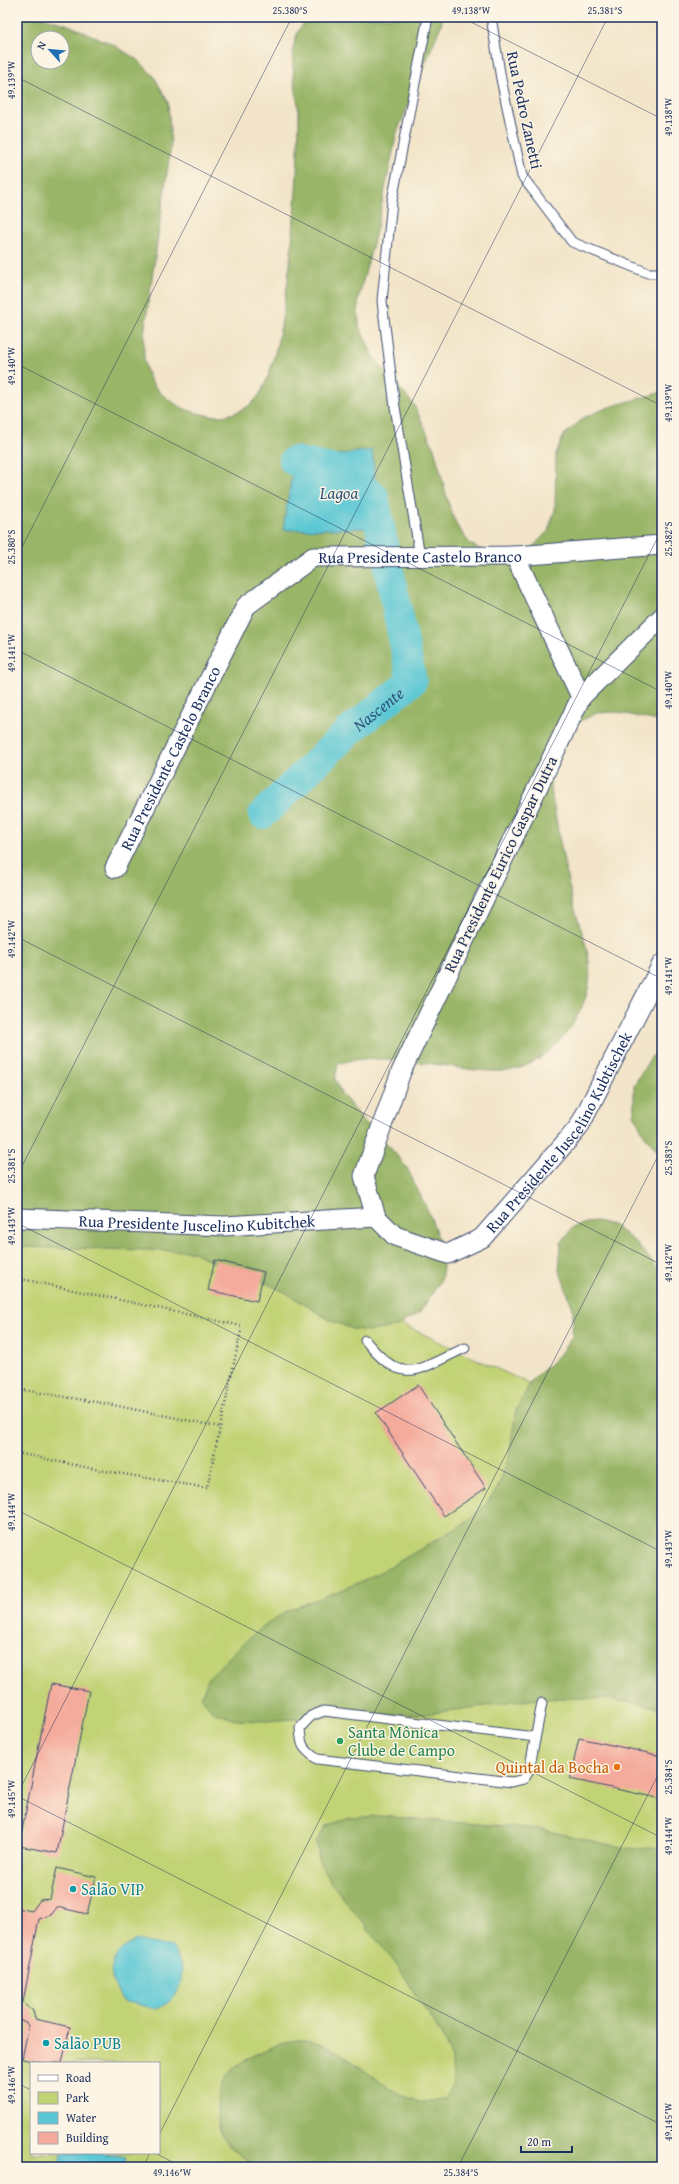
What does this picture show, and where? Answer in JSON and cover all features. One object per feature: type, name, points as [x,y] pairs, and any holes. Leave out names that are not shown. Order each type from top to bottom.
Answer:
[{"type":"street","name":"Rua Presidente Castelo Branco","points":[[115,868],[246,606],[313,556],[515,556],[662,545]]},
{"type":"street","points":[[515,556],[581,697]]},
{"type":"street","name":"Rua Presidente Eurico Gaspar Dutra","points":[[364,1176],[401,1072],[581,697],[662,617]]},
{"type":"street","name":"Rua Presidente Juscelino Kubtischek","points":[[364,1176],[376,1217],[395,1236],[448,1254],[482,1238],[579,1127],[662,964]]},
{"type":"street","name":"Rua Presidente Juscelino Kubitchek","points":[[17,1218],[225,1226],[376,1217]]},
{"type":"lane","points":[[420,556],[395,407],[382,301],[392,201],[428,17]]},
{"type":"lane","name":"Rua Pedro Zanetti","points":[[491,17],[501,79],[522,176],[572,242],[648,273],[662,273]]},
{"type":"lane","points":[[365,1340],[379,1356],[395,1369],[412,1372],[465,1348]]},
{"type":"lane","points":[[535,1737],[324,1711],[311,1716],[300,1728],[301,1744],[306,1751],[317,1759],[512,1782],[524,1779],[529,1770],[542,1703]]},
{"type":"path","points":[[17,1278],[242,1326],[207,1488],[99,1470],[17,1453]]},
{"type":"path","points":[[17,1389],[108,1404],[220,1427]]},
{"type":"green space","points":[[17,17],[42,17],[66,24],[114,45],[136,59],[154,76],[168,102],[171,145],[144,334],[145,365],[148,376],[154,386],[171,401],[192,412],[204,415],[220,416],[237,412],[248,406],[256,399],[267,378],[276,347],[284,309],[294,223],[299,120],[294,80],[293,52],[295,39],[301,28],[310,17],[443,17],[397,132],[376,232],[358,300],[359,326],[374,358],[414,405],[434,448],[449,505],[457,526],[470,544],[495,557],[531,549],[548,531],[555,510],[556,454],[564,435],[585,417],[609,407],[662,392],[662,722],[617,712],[597,713],[576,723],[552,768],[550,786],[563,857],[572,899],[585,941],[590,973],[589,984],[580,1012],[562,1038],[539,1059],[526,1066],[512,1070],[480,1070],[386,1059],[352,1060],[338,1064],[335,1079],[341,1093],[362,1119],[389,1146],[407,1168],[429,1213],[439,1240],[443,1267],[441,1280],[420,1312],[396,1327],[369,1331],[352,1329],[328,1319],[285,1292],[259,1280],[237,1275],[192,1251],[17,1247]]},
{"type":"green space","points":[[662,1050],[662,1156],[644,1135],[634,1114],[634,1085],[651,1057]]},
{"type":"green space","points":[[594,1221],[613,1225],[634,1241],[662,1273],[662,1708],[610,1699],[559,1698],[529,1700],[425,1714],[352,1715],[266,1721],[236,1720],[213,1712],[201,1697],[209,1677],[249,1638],[284,1612],[354,1585],[386,1569],[467,1522],[485,1505],[497,1489],[509,1457],[516,1410],[532,1380],[557,1358],[572,1337],[573,1309],[559,1269],[561,1243],[573,1227]]},
{"type":"green space","name":"Santa Mônica Clube de Campo","points":[[17,1231],[192,1251],[310,1281],[604,1419],[662,1395],[662,2167],[17,2167]]},
{"type":"green space","points":[[378,1816],[540,1829],[610,1845],[638,1849],[662,1847],[662,2167],[257,2167],[237,2153],[224,2140],[219,2127],[217,2112],[221,2088],[228,2074],[240,2063],[260,2052],[291,2041],[313,2041],[327,2046],[355,2063],[396,2092],[420,2102],[429,2102],[444,2098],[453,2084],[452,2059],[441,2034],[399,1968],[330,1881],[320,1863],[316,1842],[326,1826],[350,1818]]},
{"type":"water","name":"Lagoa","points":[[372,450],[380,528],[283,530],[294,461]]},
{"type":"water","points":[[135,1940],[172,1947],[180,1965],[181,1982],[178,1990],[173,1998],[157,2009],[123,2001],[113,1982],[112,1967],[114,1960]]},
{"type":"water","points":[[62,2154],[109,2154],[126,2157],[124,2167],[60,2167]]},
{"type":"building","points":[[215,1260],[264,1272],[257,1301],[208,1290]]},
{"type":"building","points":[[418,1385],[486,1488],[444,1516],[376,1413]]},
{"type":"building","points":[[51,1684],[89,1691],[57,1853],[19,1846]]},
{"type":"building","name":"Quintal da Bocha","points":[[579,1738],[662,1756],[662,1799],[570,1779]]},
{"type":"building","points":[[57,1868],[96,1877],[87,1914],[57,1907],[51,1915],[39,1919],[23,2002],[33,2011],[35,2019],[70,2027],[62,2062],[38,2062],[22,2059],[29,2025],[17,2019],[17,1908],[32,1911],[40,1900],[50,1899]]},
{"type":"waterway","name":"Nascente","points":[[294,461],[344,472],[374,497],[383,543]]},
{"type":"waterway","name":"Nascente","points":[[263,814],[347,733],[412,681],[389,570]]},
{"type":"place","name":"Santa Mônica Clube de Campo","points":[[340,1741]]},
{"type":"place","name":"Quintal da Bocha","points":[[617,1767]]},
{"type":"place","name":"Salão VIP","points":[[73,1889]]},
{"type":"place","name":"Salão PUB","points":[[46,2043]]}]
